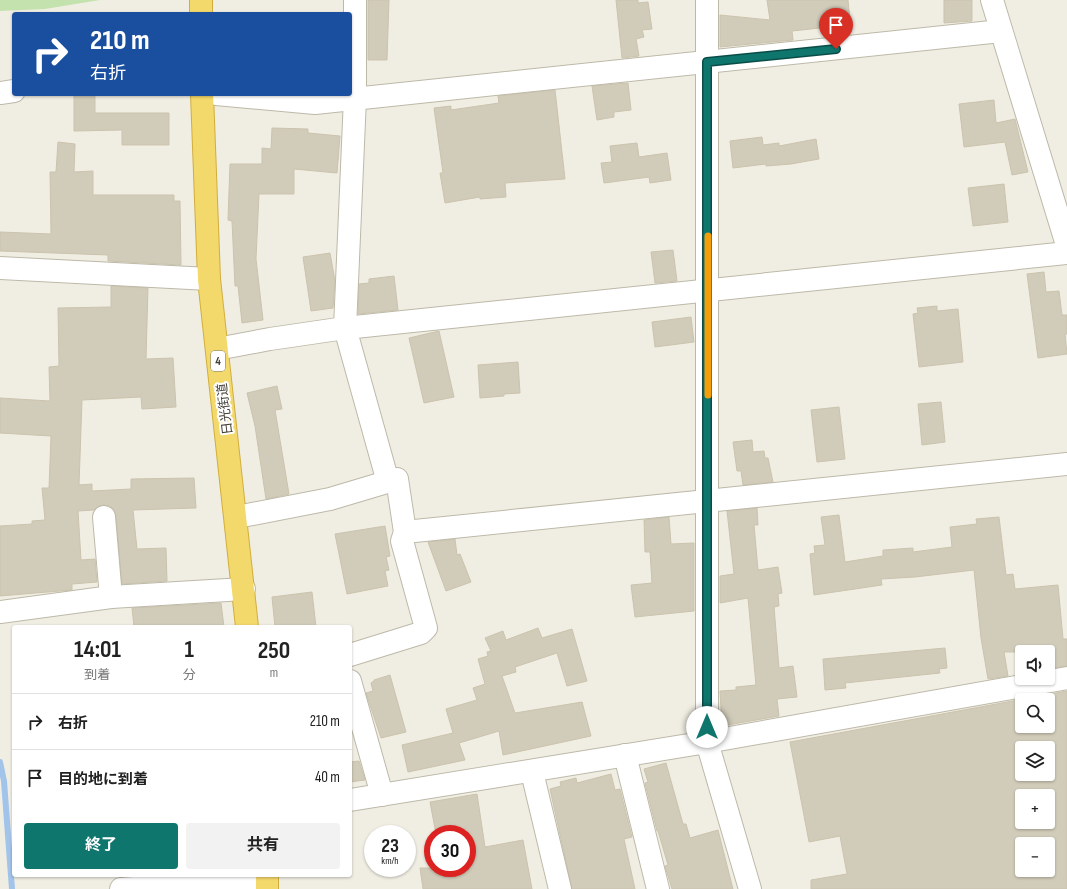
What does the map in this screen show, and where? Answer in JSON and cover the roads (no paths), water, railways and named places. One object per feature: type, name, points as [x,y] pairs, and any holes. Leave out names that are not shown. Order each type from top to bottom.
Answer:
[{"type":"highway","points":[[201,0],[201,12]]},
{"type":"highway","name":"日光街道","points":[[202,96],[209,279],[247,625]]},
{"type":"street","points":[[356,0],[355,98],[346,328],[388,482]]},
{"type":"street","points":[[706,0],[708,290],[707,742],[750,889]]},
{"type":"street","points":[[992,0],[1067,246]]},
{"type":"street","points":[[238,96],[315,103],[1001,31]]},
{"type":"street","points":[[0,93],[12,91]]},
{"type":"street","points":[[217,349],[270,339],[346,328],[1067,253]]},
{"type":"street","points":[[0,268],[209,279]]},
{"type":"street","points":[[405,532],[1067,464]]},
{"type":"street","points":[[236,517],[330,499],[397,479],[405,532],[402,541],[426,628],[421,633],[352,654]]},
{"type":"street","points":[[104,517],[111,597]]},
{"type":"street","points":[[0,612],[111,597],[244,589]]},
{"type":"street","points":[[352,800],[532,772],[1067,678]]},
{"type":"street","points":[[352,688],[382,795]]},
{"type":"street","points":[[625,755],[658,889]]},
{"type":"street","points":[[532,772],[560,889]]},
{"type":"street","points":[[121,889],[267,881]]},
{"type":"waterway","points":[[0,762],[4,781],[12,889]]}]
